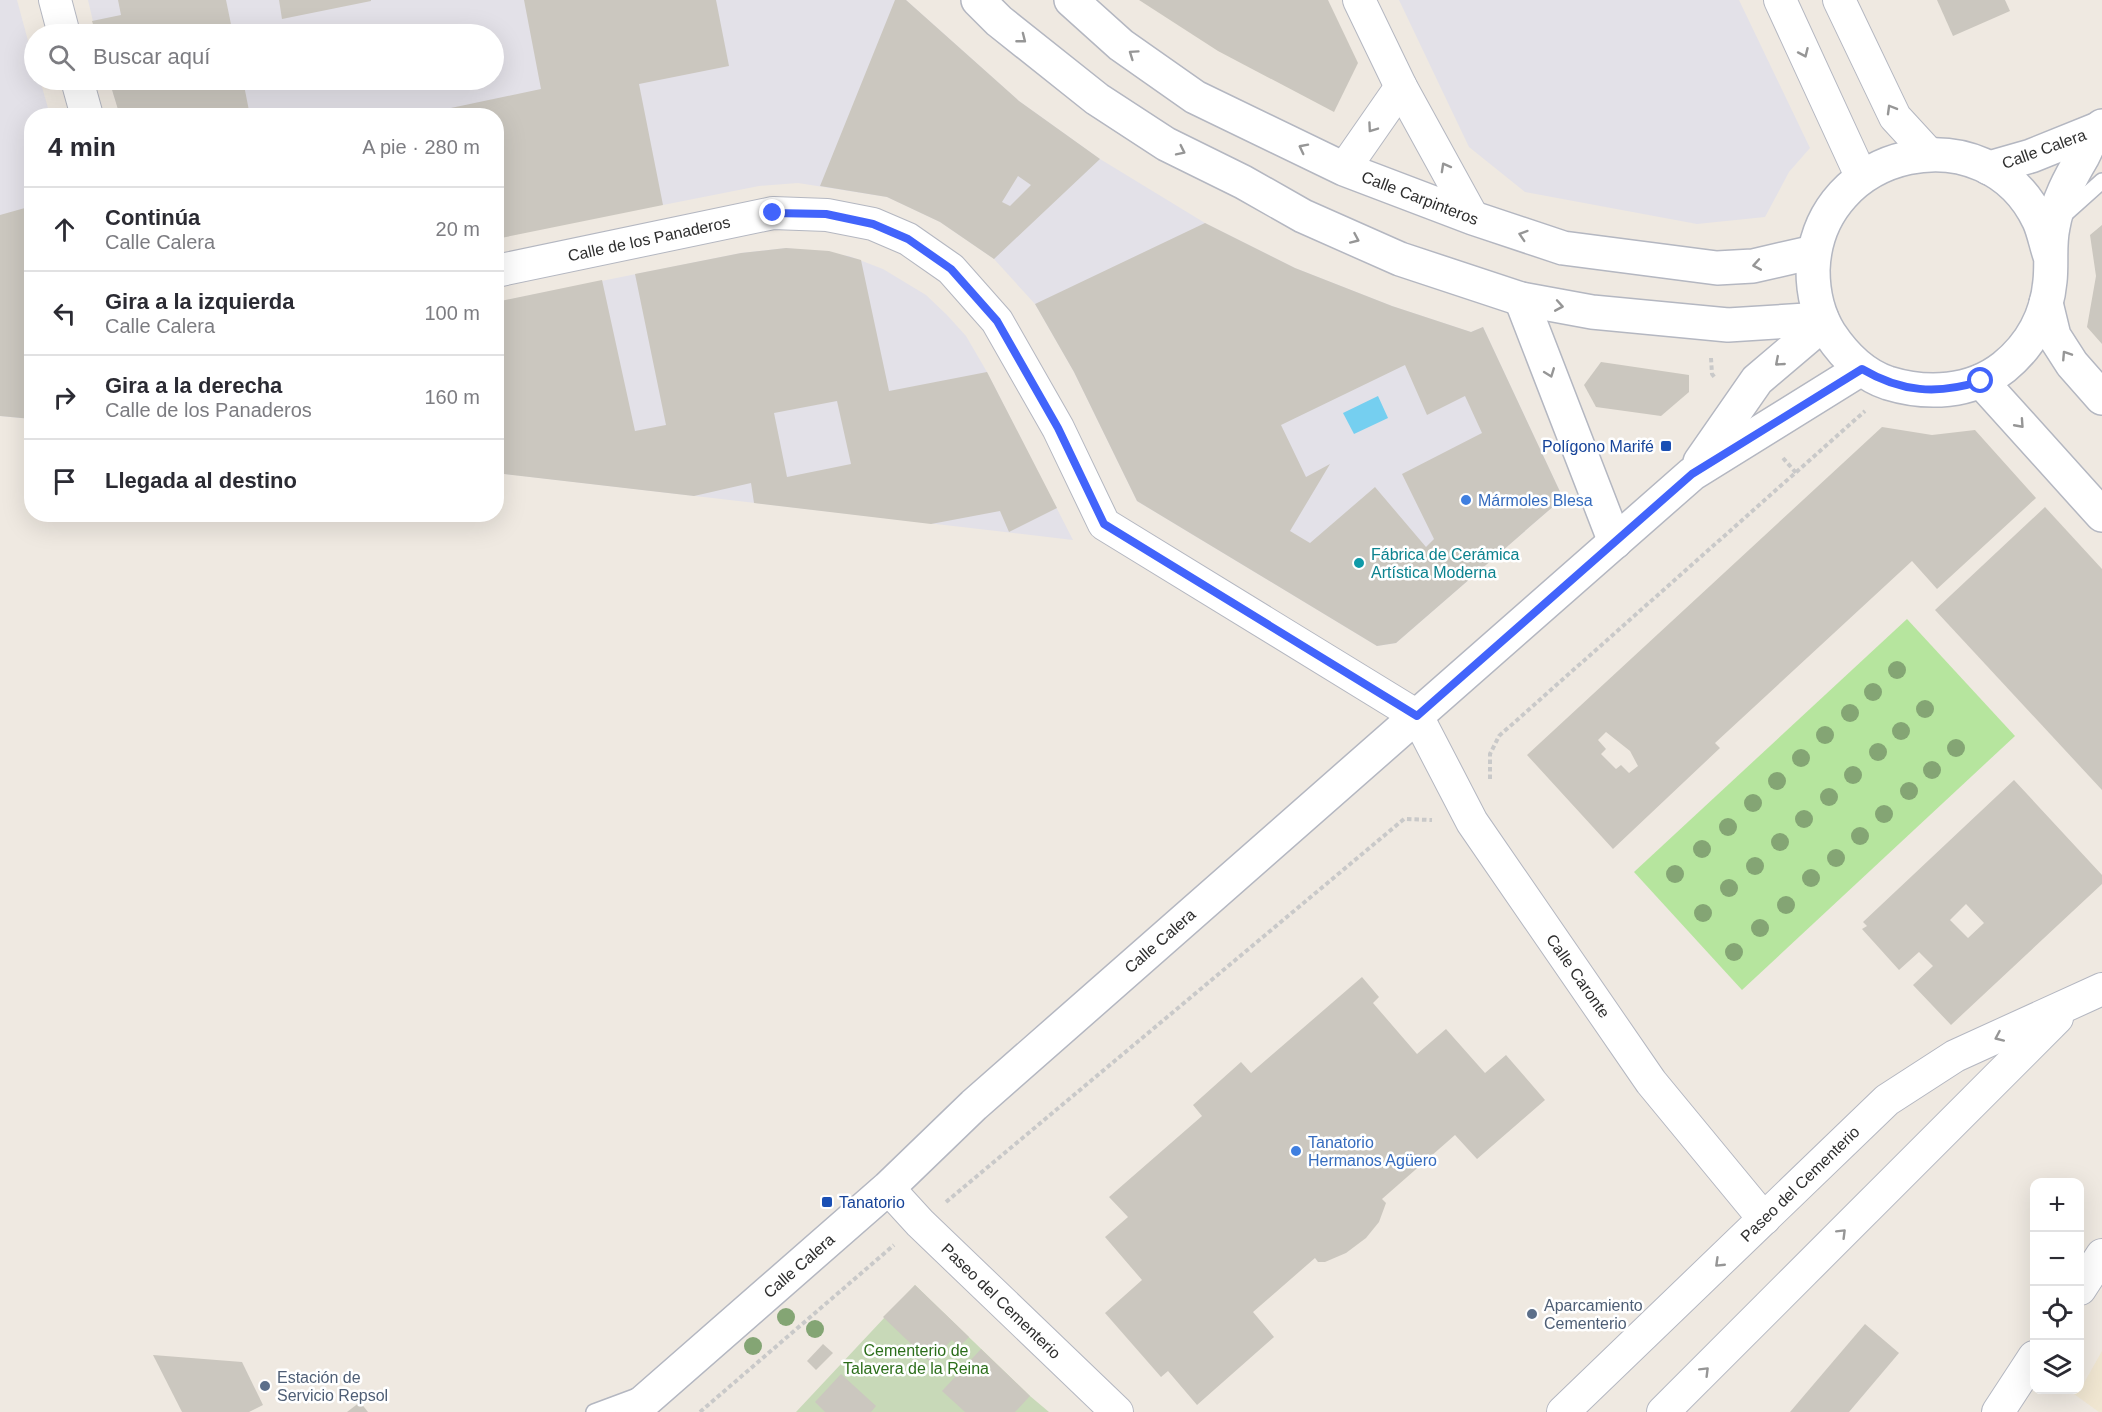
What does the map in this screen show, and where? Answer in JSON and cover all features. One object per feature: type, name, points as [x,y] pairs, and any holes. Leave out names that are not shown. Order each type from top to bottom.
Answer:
[{"type":"main road","points":[[978,0],[999,21],[1097,99],[1166,144],[1243,182],[1304,216],[1400,259],[1521,299],[1592,312],[1728,325],[1823,321]]},
{"type":"main road","name":"Calle Carpinteros","points":[[1071,0],[1121,45],[1195,97],[1344,169],[1473,218],[1563,248],[1717,268],[1754,266],[1814,252]]},
{"type":"main road","name":"Calle Calera","points":[[1989,168],[2031,156],[2100,127]]},
{"type":"main road","name":"Calle Calera","points":[[2051,241],[2018,190],[1989,168],[1960,157],[1929,154],[1893,160],[1862,176],[1839,197],[1828,214],[1814,252],[1813,286],[1823,321],[1840,348],[1862,369],[1883,381],[1907,389],[1932,391],[1957,389],[1981,381],[2003,368],[2022,350],[2037,328],[2046,303],[2050,280],[2051,241],[2069,179],[2100,127]]},
{"type":"main road","points":[[1521,299],[1615,542]]},
{"type":"main road","points":[[2046,303],[2054,336],[2072,364],[2102,398]]},
{"type":"main road","name":"Calle Calera","points":[[1692,474],[1757,380],[1823,321]]},
{"type":"main road","name":"Calle Calera","points":[[632,1412],[888,1188],[974,1105],[1692,474],[1862,369]]},
{"type":"main road","points":[[1981,381],[2102,515]]},
{"type":"street","points":[[55,0],[61,24]]},
{"type":"street","points":[[1359,0],[1401,87],[1473,218]]},
{"type":"street","points":[[1780,0],[1862,176]]},
{"type":"street","points":[[1839,0],[1895,117],[1929,154]]},
{"type":"street","points":[[1344,169],[1401,87]]},
{"type":"street","points":[[80,90],[85,108]]},
{"type":"street","name":"Calle de los Panaderos","points":[[504,269],[773,213],[826,214],[873,224],[908,239],[951,269],[997,321],[1058,428],[1104,524],[1417,716]]},
{"type":"street","name":"Calle Caronte","points":[[1417,716],[1472,822],[1651,1082],[1764,1219]]},
{"type":"street","name":"Paseo del Cementerio","points":[[1563,1412],[1887,1100],[1955,1056],[2102,989]]},
{"type":"street","name":"Paseo del Cementerio","points":[[1663,1412],[2072,1004]]},
{"type":"street","name":"Paseo del Cementerio","points":[[888,1188],[920,1223],[1117,1412]]},
{"type":"street","points":[[2081,1286],[2102,1255]]},
{"type":"street","points":[[1998,1412],[2030,1363]]},
{"type":"lane","points":[[2051,241],[2102,181]]},
{"type":"lane","points":[[594,1412],[660,1388]]},
{"type":"path","points":[[700,1412],[920,1223],[1404,819],[1424,817],[1452,825],[1472,822],[1493,806],[1490,754],[1499,736],[1866,410],[1874,407]]},
{"type":"shaded area","points":[[0,0],[17,0],[24,26],[24,90],[43,90],[48,108],[24,108],[24,418],[0,416]]},
{"type":"shaded area","points":[[88,0],[906,0],[1019,101],[1100,159],[1205,223],[1295,268],[1392,306],[1471,332],[1483,327],[1563,498],[1396,643],[1377,646],[1137,501],[1074,372],[1035,304],[994,259],[940,222],[887,197],[798,183],[759,186],[663,205],[504,120],[504,108],[118,108],[112,90],[504,90],[504,24],[94,24]]},
{"type":"shaded area","points":[[1399,0],[1739,0],[1810,148],[1789,172],[1765,217],[1697,224],[1525,192],[1469,147]]},
{"type":"shaded area","points":[[786,248],[849,256],[883,269],[926,295],[966,336],[987,372],[1073,540],[504,474],[504,301],[741,253]]},
{"type":"shaded area","points":[[2102,1351],[2102,1412],[2074,1394],[2084,1394],[2084,1383]]},
{"type":"green space","points":[[1907,619],[2015,736],[1742,990],[1634,872]]},
{"type":"green space","name":"Cementerio de Talavera de la Reina","points":[[915,1285],[1030,1396],[1049,1412],[796,1412]]},
{"type":"water","points":[[1378,396],[1388,418],[1354,434],[1343,413]]},
{"type":"building","points":[[118,0],[226,0],[231,24],[93,24],[92,21],[121,15]]},
{"type":"building","points":[[279,0],[371,0],[371,1],[282,19]]},
{"type":"building","points":[[524,0],[716,0],[729,66],[639,84],[663,205],[504,237],[504,108],[451,108],[541,89]]},
{"type":"building","points":[[895,0],[906,0],[1019,101],[1100,159],[994,259],[940,222],[887,197],[820,186]],"holes":[[[1018,176],[1031,185],[1010,206],[1002,202]]]},
{"type":"building","points":[[1139,0],[1328,0],[1358,63],[1334,112],[1218,51]]},
{"type":"building","points":[[1937,0],[2005,0],[2010,11],[1953,36]]},
{"type":"building","points":[[112,90],[245,90],[248,108],[118,108]]},
{"type":"building","points":[[24,208],[24,418],[0,416],[0,215]]},
{"type":"building","points":[[1205,223],[1295,268],[1392,306],[1471,332],[1483,327],[1563,498],[1396,643],[1377,646],[1137,501],[1074,372],[1035,304]],"holes":[[[1405,365],[1427,415],[1465,396],[1482,433],[1402,474],[1434,539],[1426,547],[1375,487],[1310,543],[1290,531],[1330,464],[1306,477],[1281,425]]]},
{"type":"building","points":[[2102,225],[2102,344],[2087,327],[2096,276],[2090,235]]},
{"type":"building","points":[[786,248],[829,251],[861,260],[889,391],[987,372],[1057,508],[1009,532],[1000,511],[931,524],[754,503],[751,483],[694,496],[504,474],[504,300],[602,280],[635,431],[666,425],[635,274],[741,253]],"holes":[[[837,401],[851,464],[787,477],[774,413]]]},
{"type":"building","points":[[1601,362],[1689,375],[1689,392],[1661,416],[1596,407],[1584,385]]},
{"type":"building","points":[[1882,427],[1932,435],[1975,430],[2036,498],[1937,589],[1912,561],[1715,743],[1720,748],[1613,849],[1527,755]],"holes":[[[1606,732],[1630,751],[1638,766],[1629,773],[1621,765],[1616,769],[1601,754],[1606,749],[1598,740]]]},
{"type":"building","points":[[2045,507],[2102,569],[2102,790],[1935,610]]},
{"type":"building","points":[[2014,780],[2102,875],[2102,884],[1951,1025],[1913,985],[1933,966],[1919,952],[1899,970],[1862,929],[1867,926],[1863,922]],"holes":[[[1966,904],[1984,923],[1968,938],[1950,920]]]},
{"type":"building","points":[[1362,977],[1379,997],[1373,1003],[1417,1054],[1446,1029],[1485,1073],[1506,1055],[1545,1100],[1477,1159],[1455,1135],[1382,1199],[1386,1203],[1379,1222],[1366,1238],[1346,1253],[1325,1262],[1318,1262],[1315,1258],[1253,1312],[1274,1337],[1197,1405],[1168,1371],[1161,1377],[1105,1313],[1142,1280],[1105,1237],[1128,1217],[1109,1197],[1202,1116],[1193,1105],[1241,1062],[1251,1073]]},
{"type":"building","points":[[915,1285],[969,1337],[959,1347],[952,1340],[930,1362],[883,1317]]},
{"type":"building","points":[[1865,1324],[1899,1353],[1849,1412],[1790,1412]]},
{"type":"building","points":[[823,1344],[833,1353],[816,1370],[807,1361]]},
{"type":"building","points":[[981,1349],[1030,1396],[1015,1412],[965,1412],[942,1391]]},
{"type":"building","points":[[153,1355],[242,1362],[263,1405],[249,1412],[182,1412]]},
{"type":"building","points":[[841,1374],[876,1406],[871,1412],[825,1412],[815,1402]]},
{"type":"building","points":[[360,1402],[368,1412],[347,1412]]},
{"type":"place","name":"Polígono Marifé","points":[[1666,446]]},
{"type":"place","name":"Mármoles Blesa","points":[[1466,500]]},
{"type":"place","name":"Fábrica de Cerámica Artística Moderna","points":[[1359,563]]},
{"type":"place","name":"Tanatorio Hermanos Agüero","points":[[1296,1151]]},
{"type":"place","name":"Tanatorio","points":[[827,1202]]},
{"type":"place","name":"Aparcamiento Cementerio","points":[[1532,1314]]},
{"type":"place","name":"Estación de Servicio Repsol","points":[[265,1386]]},
{"type":"route","points":[[773,213],[826,214],[873,224],[908,239],[951,269],[997,321],[1058,428],[1104,524],[1417,716],[1692,474],[1862,369],[1883,381],[1907,389],[1932,391],[1957,389],[1981,381]]}]
